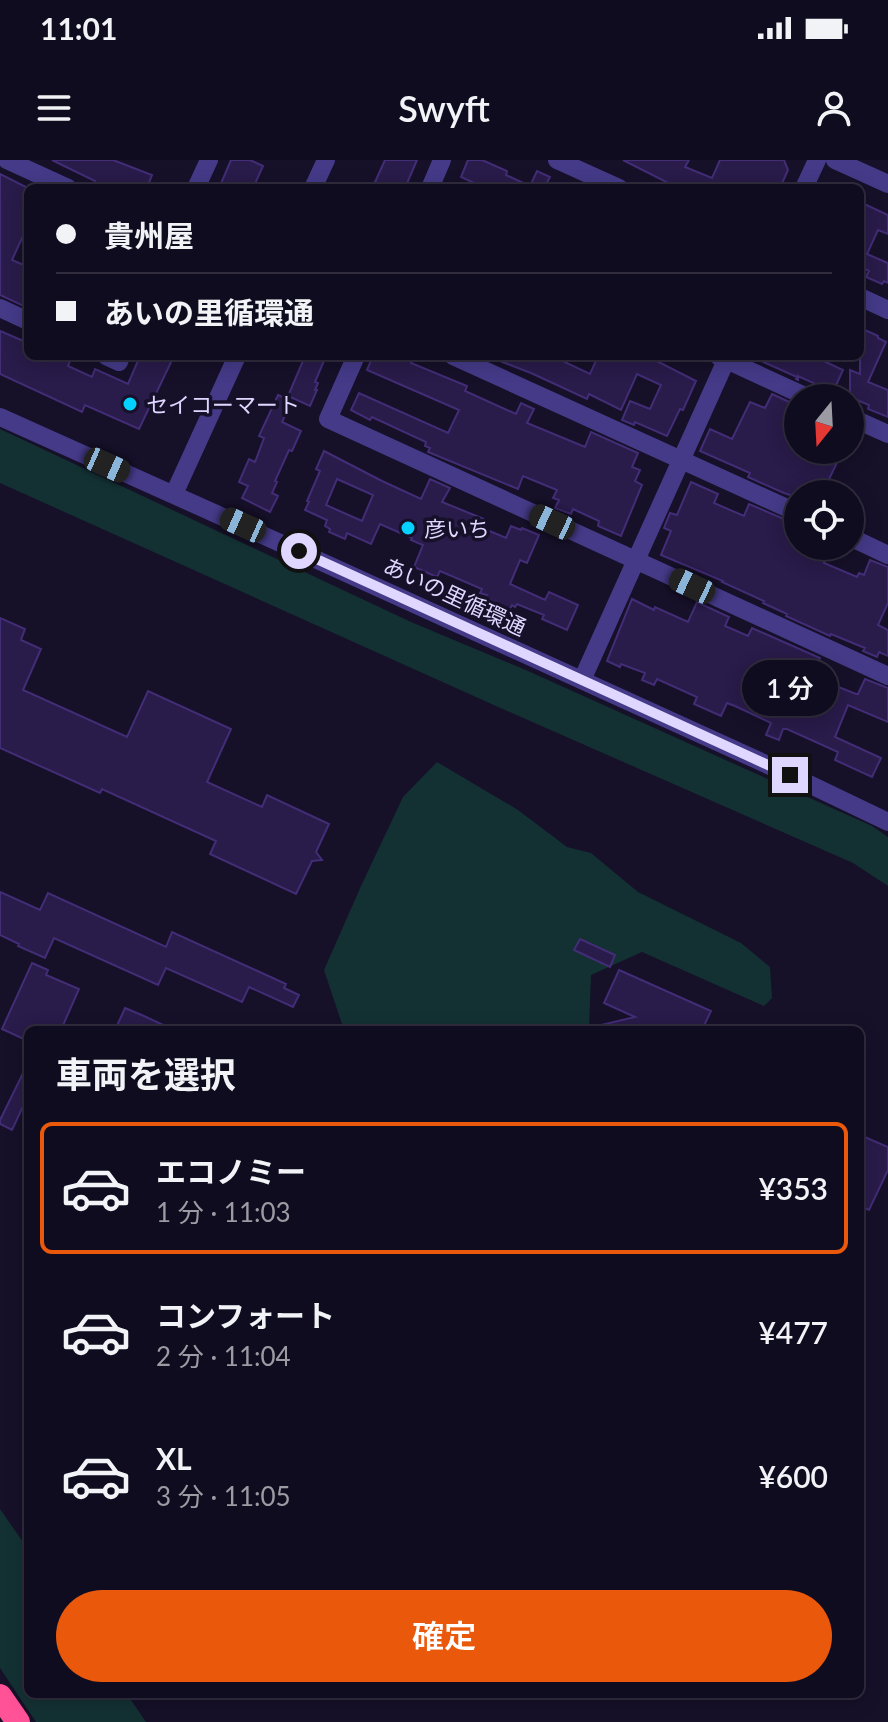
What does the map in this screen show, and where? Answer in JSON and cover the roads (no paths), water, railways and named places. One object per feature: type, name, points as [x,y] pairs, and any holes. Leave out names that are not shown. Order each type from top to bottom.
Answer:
[{"type":"highway","points":[[0,1696],[18,1722]]},
{"type":"street","points":[[7,160],[59,184]]},
{"type":"street","points":[[198,184],[209,160]]},
{"type":"street","points":[[315,184],[326,160]]},
{"type":"street","points":[[432,184],[442,160]]},
{"type":"street","points":[[557,160],[610,184]]},
{"type":"street","points":[[806,184],[817,160]]},
{"type":"street","points":[[835,160],[888,184]]},
{"type":"street","points":[[864,299],[888,310]]},
{"type":"street","points":[[0,308],[24,319]]},
{"type":"street","points":[[174,494],[235,360]]},
{"type":"street","points":[[354,360],[328,419],[888,676]]},
{"type":"street","points":[[462,360],[784,506]]},
{"type":"street","points":[[582,680],[682,459],[723,360]]},
{"type":"street","points":[[730,360],[784,386]]},
{"type":"street","name":"あいの里循環通","points":[[0,417],[886,814]]},
{"type":"street","points":[[864,423],[888,434]]},
{"type":"street","points":[[864,544],[888,555]]},
{"type":"place","name":"セイコーマート","points":[[130,404]]},
{"type":"place","name":"彦いち","points":[[408,528]]}]
